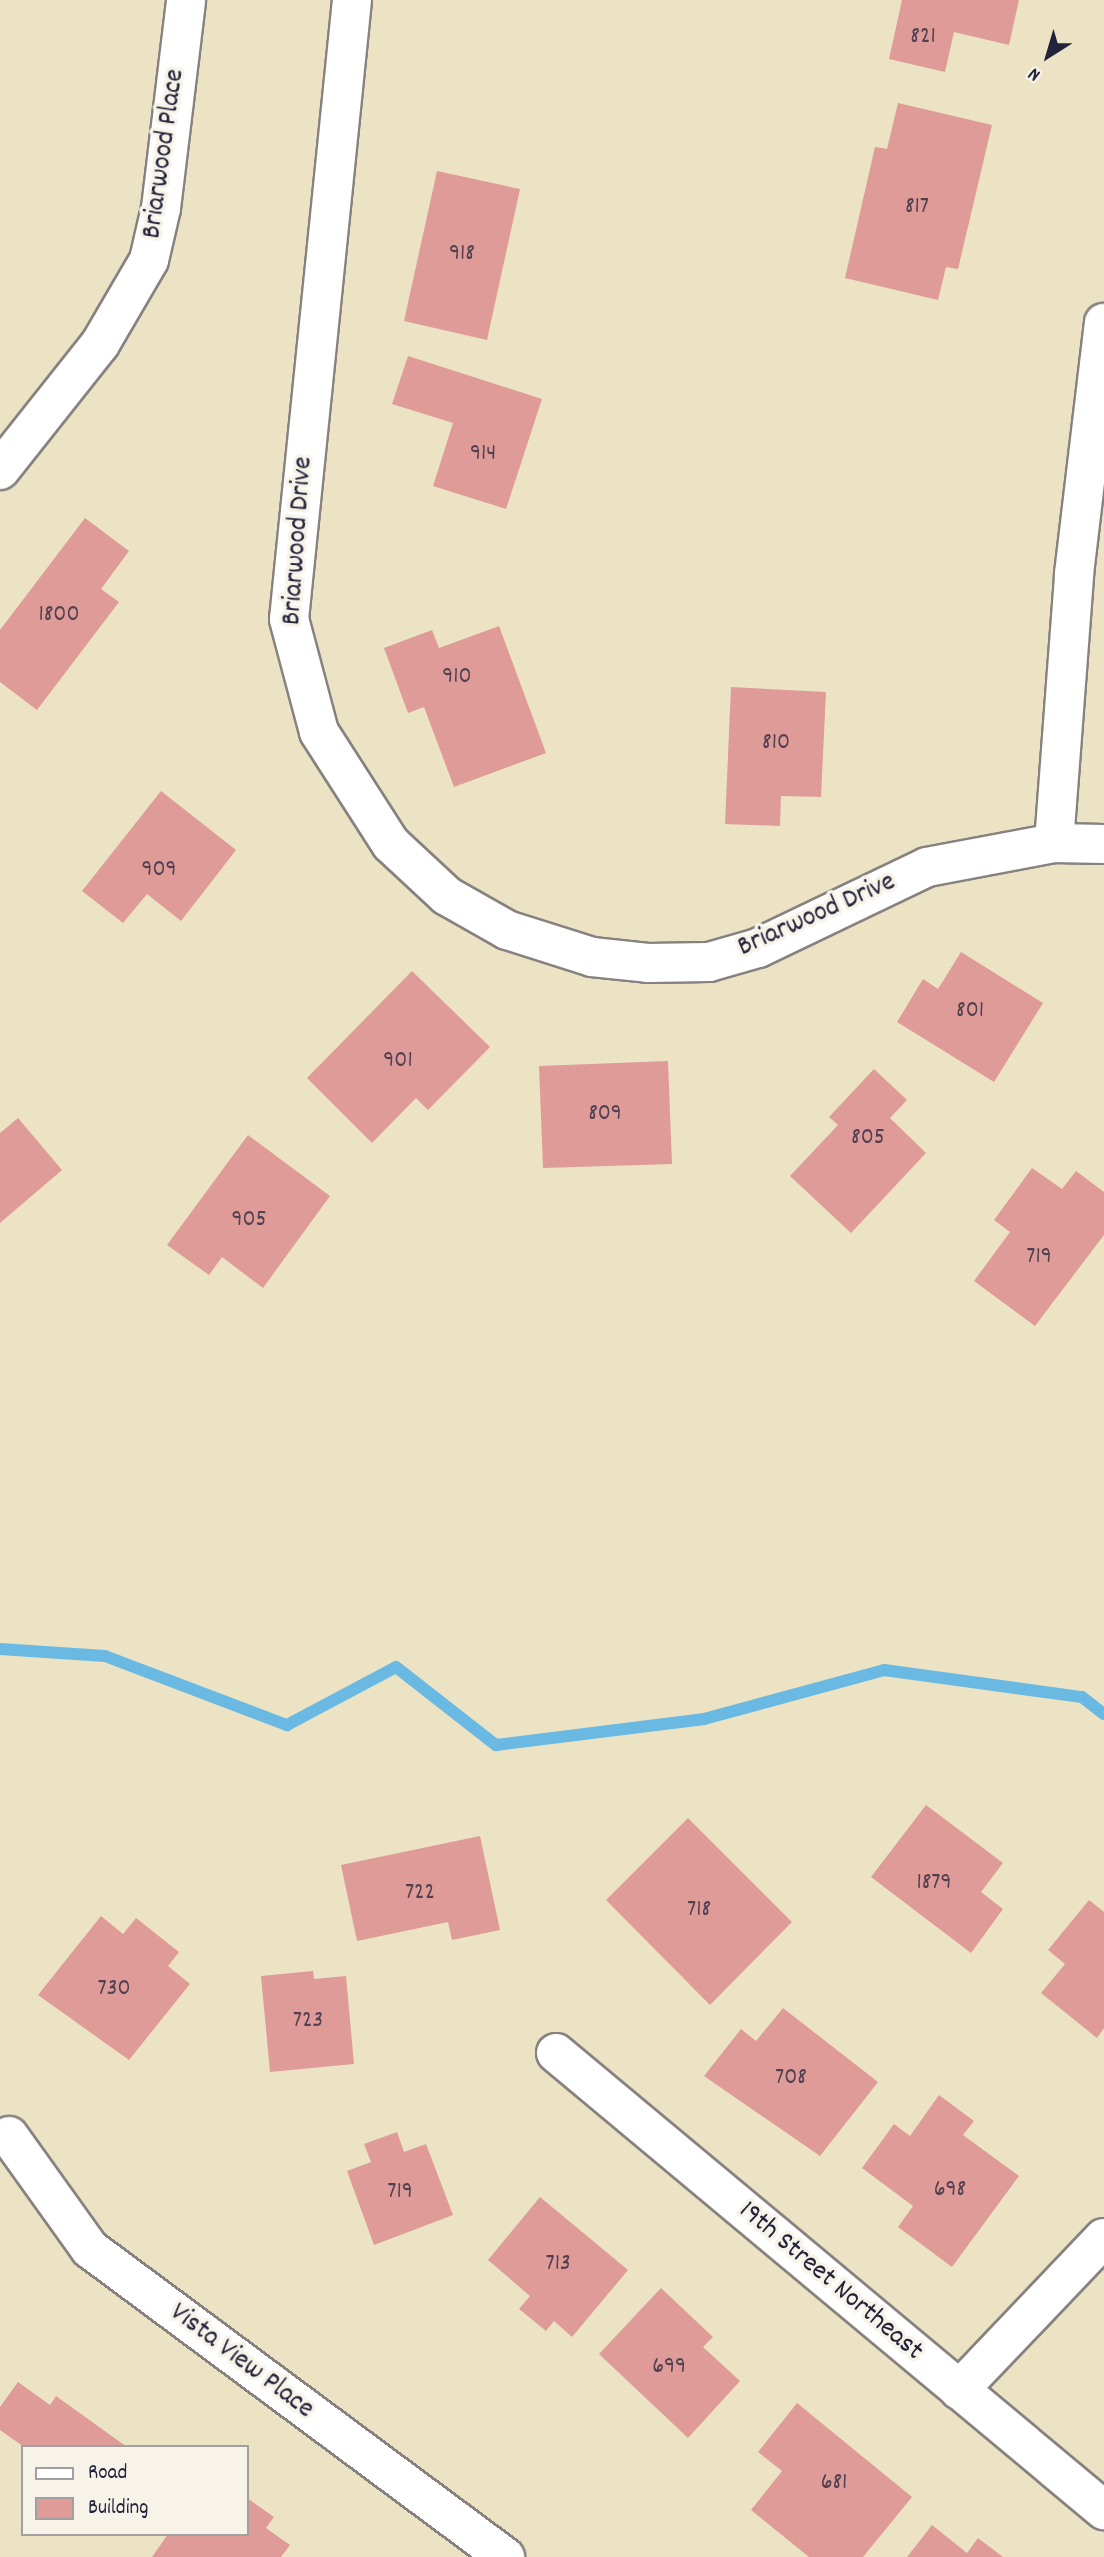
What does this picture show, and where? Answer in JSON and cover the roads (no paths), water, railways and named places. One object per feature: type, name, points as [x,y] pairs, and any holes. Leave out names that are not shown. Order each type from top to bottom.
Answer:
[{"type":"street","name":"Briarwood Place","points":[[0,470],[100,344],[149,260],[161,208],[186,0]]},
{"type":"street","name":"Briarwood Drive","points":[[352,0],[289,620],[318,732],[391,844],[447,896],[507,930],[592,957],[648,963],[733,955],[927,867],[1054,843],[1104,844]]},
{"type":"street","points":[[1054,843],[1074,574],[1104,323]]},
{"type":"street","name":"19th Street Northeast","points":[[556,2053],[1104,2510]]},
{"type":"street","name":"Vista View Place","points":[[9,2136],[90,2249],[505,2557]]},
{"type":"street","points":[[960,2390],[1104,2238]]},
{"type":"waterway","points":[[0,1649],[105,1656],[287,1725],[396,1667],[496,1745],[704,1719],[884,1670],[1082,1697],[1104,1714]]}]
